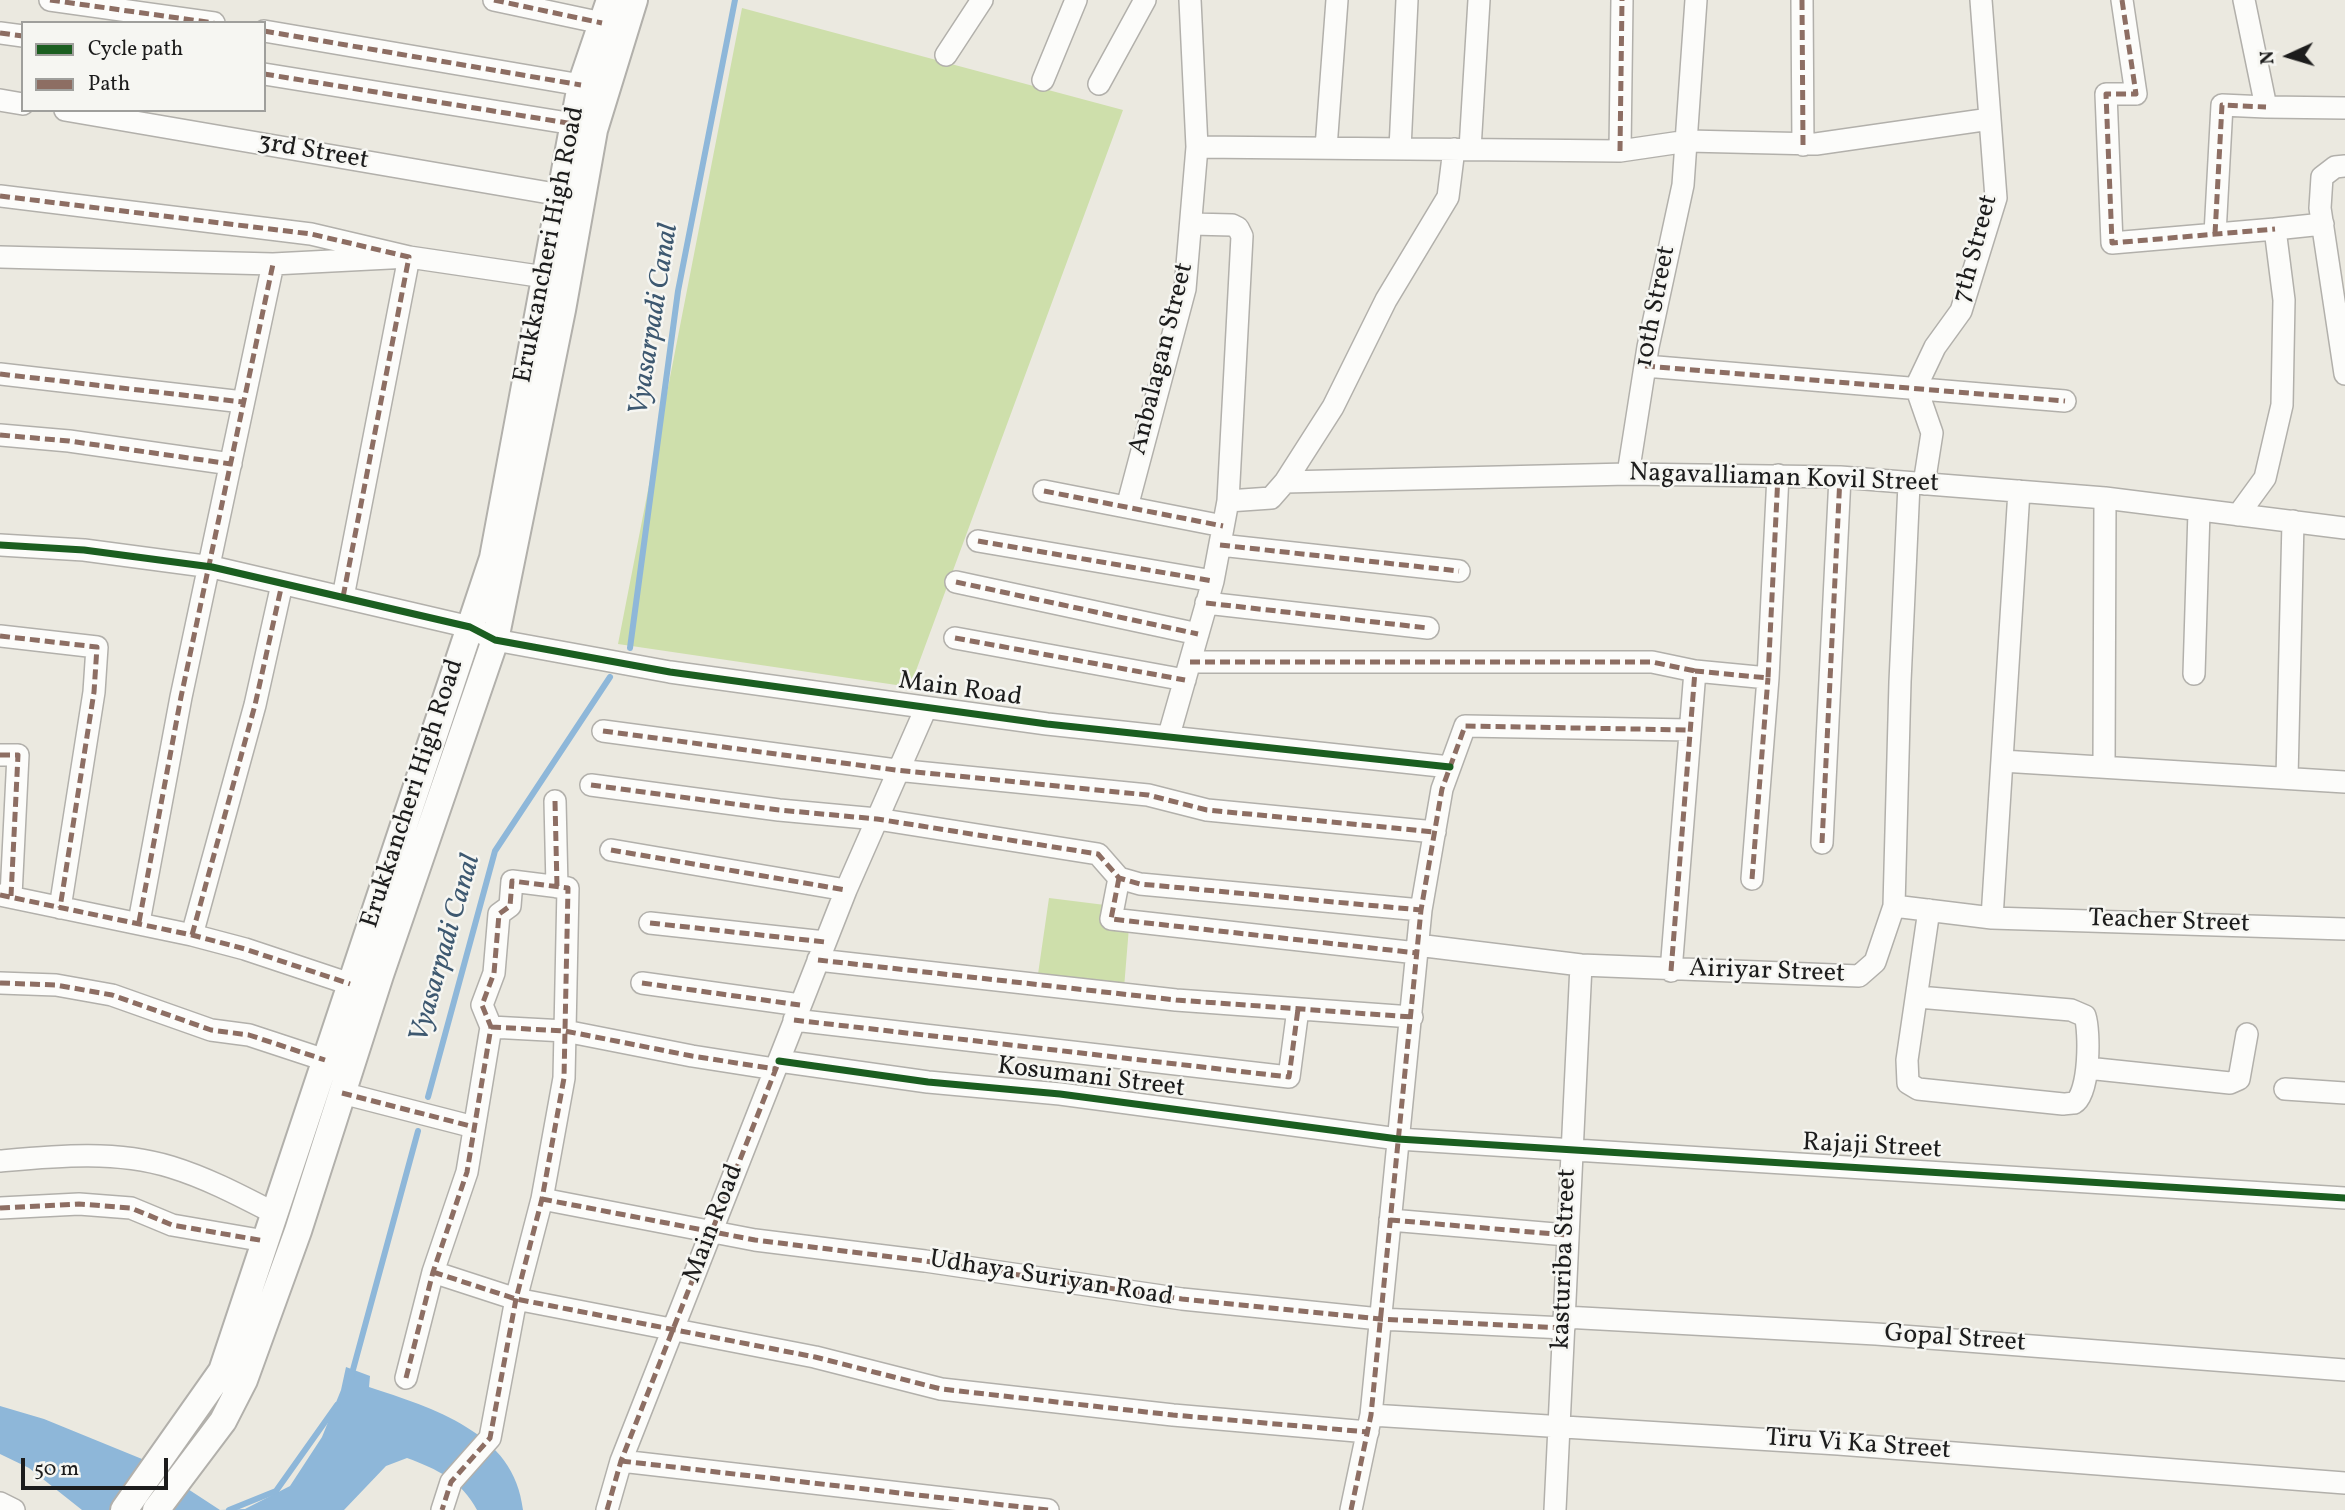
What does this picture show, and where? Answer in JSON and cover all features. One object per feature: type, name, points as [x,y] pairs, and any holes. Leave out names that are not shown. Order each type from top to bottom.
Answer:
[{"type":"main road","points":[[156,1510],[223,1421],[244,1380],[495,640],[562,310],[594,130],[634,0]]},
{"type":"main road","name":"Erukkancheri High Road","points":[[124,1510],[222,1371],[493,558],[581,85],[606,11]]},
{"type":"main road","points":[[321,1072],[342,1093]]},
{"type":"street","points":[[50,0],[200,21]]},
{"type":"street","points":[[494,0],[606,11]]},
{"type":"street","points":[[946,55],[982,0]]},
{"type":"street","points":[[1043,80],[1076,0]]},
{"type":"street","points":[[1099,83],[1144,0]]},
{"type":"street","name":"Anbalagan Street","points":[[1127,508],[1185,289],[1197,147],[1190,0]]},
{"type":"street","points":[[1326,148],[1337,0]]},
{"type":"street","points":[[1400,149],[1407,0]]},
{"type":"street","points":[[1228,501],[1271,498],[1285,482],[1333,407],[1386,300],[1448,197],[1462,149],[1479,0]]},
{"type":"street","points":[[1620,151],[1622,0]]},
{"type":"street","name":"10th Street","points":[[1628,474],[1645,366],[1683,185],[1696,0]]},
{"type":"street","points":[[1802,0],[1802,145]]},
{"type":"street","name":"7th Street","points":[[1916,387],[1935,347],[1961,312],[1996,198],[1981,0]]},
{"type":"street","points":[[2122,0],[2136,94],[2106,94],[2112,243],[2323,224]]},
{"type":"street","points":[[2244,0],[2266,107]]},
{"type":"street","points":[[266,31],[581,85]]},
{"type":"street","points":[[0,33],[21,36]]},
{"type":"street","points":[[266,74],[574,124]]},
{"type":"street","points":[[0,100],[21,104]]},
{"type":"street","points":[[2215,234],[2222,105],[2345,108]]},
{"type":"street","name":"3rd Street","points":[[77,112],[561,195]]},
{"type":"street","points":[[1197,147],[1620,151],[1688,141],[1802,145],[1990,119]]},
{"type":"street","points":[[2345,166],[2335,167],[2322,177],[2323,224],[2345,374]]},
{"type":"street","points":[[0,197],[311,234],[409,257],[545,277]]},
{"type":"street","points":[[1169,735],[1213,580],[1228,501],[1242,236],[1238,228],[1232,225],[1192,224]]},
{"type":"street","points":[[2238,515],[2265,478],[2282,405],[2284,300],[2276,229]]},
{"type":"street","points":[[0,257],[273,264],[409,257]]},
{"type":"street","points":[[343,597],[409,257]]},
{"type":"street","points":[[139,922],[208,569],[273,264]]},
{"type":"street","points":[[1645,366],[2065,401]]},
{"type":"street","points":[[0,374],[243,402]]},
{"type":"street","points":[[1916,387],[1932,433],[1917,484]]},
{"type":"street","points":[[0,435],[69,440],[231,464]]},
{"type":"street","name":"Nagavalliaman Kovil Street","points":[[1285,482],[1628,474],[1840,477],[2105,498],[2345,528]]},
{"type":"street","points":[[1752,879],[1768,678],[1778,475]]},
{"type":"street","points":[[1822,843],[1840,477]]},
{"type":"street","name":"Airiyar Street","points":[[1119,878],[1111,919],[1580,965],[1671,971],[1859,976],[1875,962],[1894,906],[1900,682],[1917,484]]},
{"type":"street","points":[[1044,491],[1127,508],[1222,536],[1459,571]]},
{"type":"street","points":[[1894,906],[1992,918],[2019,491]]},
{"type":"street","points":[[2104,767],[2105,498]]},
{"type":"street","points":[[2194,674],[2199,511]]},
{"type":"street","points":[[2287,778],[2293,521]]},
{"type":"street","points":[[978,541],[1213,580]]},
{"type":"street","name":"Main Road","points":[[0,545],[84,550],[208,569],[470,627],[495,640],[670,672],[1047,724],[1450,767]]},
{"type":"street","points":[[956,582],[1198,634]]},
{"type":"street","points":[[192,935],[255,705],[282,584]]},
{"type":"street","points":[[1206,603],[1428,628]]},
{"type":"street","points":[[0,636],[97,647],[94,692],[60,908]]},
{"type":"street","points":[[955,638],[1187,671],[1652,662],[1695,671],[1768,678]]},
{"type":"street","points":[[1671,971],[1695,671]]},
{"type":"street","name":"Main Road","points":[[607,1510],[621,1461],[797,1013],[846,890],[926,708]]},
{"type":"street","points":[[1351,1510],[1369,1424],[1412,1017],[1420,910],[1442,789],[1465,726],[1690,730]]},
{"type":"street","points":[[603,731],[897,770],[1148,794],[1207,810],[1434,832]]},
{"type":"street","points":[[0,755],[18,755],[5,895],[192,935],[245,949],[350,985]]},
{"type":"street","points":[[2002,761],[2345,782]]},
{"type":"street","points":[[591,785],[779,810],[877,819],[1098,855],[1119,878],[1140,884],[1420,910]]},
{"type":"street","points":[[555,801],[557,887]]},
{"type":"street","points":[[611,850],[846,890]]},
{"type":"street","points":[[406,1378],[433,1272],[467,1172],[491,1027],[482,1005],[494,974],[499,915],[510,906],[512,881],[568,888],[564,1078],[542,1199],[516,1299],[491,1438],[451,1483],[442,1510]]},
{"type":"street","points":[[1918,997],[2071,1010],[2085,1016],[2090,1030],[2087,1068],[2080,1097],[2074,1103],[2063,1104],[1918,1089],[1908,1083],[1905,1072],[1929,910]]},
{"type":"street","name":"Teacher Street","points":[[1992,918],[2345,929]]},
{"type":"street","points":[[650,923],[822,951],[1163,999],[1412,1017]]},
{"type":"street","name":"kasturiba Street","points":[[1555,1510],[1580,965]]},
{"type":"street","points":[[0,983],[56,985],[112,995],[211,1030],[249,1035],[321,1072]]},
{"type":"street","points":[[642,983],[797,1013],[1289,1077],[1298,1009]]},
{"type":"street","name":"Kosumani Street","points":[[491,1027],[565,1031],[692,1056],[1060,1094],[1398,1139]]},
{"type":"street","points":[[2087,1068],[2230,1083],[2239,1079],[2247,1034]]},
{"type":"street","points":[[2285,1089],[2345,1093]]},
{"type":"street","points":[[342,1093],[474,1127]]},
{"type":"street","name":"Rajaji Street","points":[[1398,1139],[2345,1198]]},
{"type":"street","points":[[0,1161],[105,1156],[169,1166],[222,1186],[274,1213]]},
{"type":"street","name":"Udhaya Suriyan Road","points":[[542,1199],[712,1232],[1182,1299],[1380,1319],[1564,1322]]},
{"type":"street","points":[[0,1208],[79,1204],[131,1208],[172,1225],[265,1241]]},
{"type":"street","points":[[1390,1220],[1567,1235]]},
{"type":"street","name":"Tiru Vi Ka Street","points":[[433,1272],[516,1299],[815,1357],[941,1389],[1173,1415],[1369,1424],[1559,1428],[1838,1444],[2345,1483]]},
{"type":"street","name":"Gopal Street","points":[[1564,1322],[1876,1334],[2345,1370]]},
{"type":"street","points":[[621,1461],[1048,1510]]},
{"type":"street","points":[[0,1503],[14,1510]]},
{"type":"green space","points":[[742,8],[1123,110],[910,687],[618,644]]},
{"type":"green space","points":[[1049,898],[1105,905],[1129,927],[1124,988],[1037,981]]},
{"type":"water","points":[[346,1367],[370,1376],[369,1387],[443,1415],[467,1427],[487,1442],[504,1461],[517,1483],[523,1510],[477,1510],[464,1491],[448,1477],[407,1458],[386,1466],[344,1510],[220,1510],[245,1509],[290,1486],[322,1437],[341,1390]]},
{"type":"water","points":[[0,1406],[44,1419],[142,1459],[220,1510],[82,1510],[29,1468],[0,1454]]},
{"type":"waterway","name":"Vyasarpadi Canal","points":[[630,648],[678,291],[735,0]]},
{"type":"waterway","name":"Vyasarpadi Canal","points":[[428,1097],[495,851],[610,677]]},
{"type":"waterway","name":"Vyasarpadi Canal","points":[[351,1377],[418,1131]]},
{"type":"waterway","points":[[229,1510],[276,1491],[337,1405]]},
{"type":"marked path","points":[[50,0],[200,21]]},
{"type":"marked path","points":[[494,0],[602,23]]},
{"type":"marked path","points":[[1620,151],[1622,0]]},
{"type":"marked path","points":[[1802,0],[1803,145]]},
{"type":"marked path","points":[[2122,0],[2136,94],[2106,94],[2112,243],[2275,229]]},
{"type":"marked path","points":[[266,31],[581,85]]},
{"type":"marked path","points":[[0,33],[21,36]]},
{"type":"marked path","points":[[266,74],[574,124]]},
{"type":"marked path","points":[[2215,234],[2222,105],[2266,107]]},
{"type":"marked path","points":[[0,196],[311,234],[409,257],[343,597]]},
{"type":"marked path","points":[[139,922],[181,697],[273,264]]},
{"type":"marked path","points":[[1645,366],[2065,401]]},
{"type":"marked path","points":[[0,374],[243,402]]},
{"type":"marked path","points":[[0,435],[69,441],[231,464]]},
{"type":"marked path","points":[[1671,971],[1695,671],[1768,678],[1778,475]]},
{"type":"marked path","points":[[1822,843],[1840,477]]},
{"type":"marked path","points":[[1044,491],[1223,526]]},
{"type":"marked path","points":[[978,541],[1213,581]]},
{"type":"marked path","points":[[1220,545],[1459,571]]},
{"type":"marked path","points":[[956,582],[1198,634]]},
{"type":"marked path","points":[[192,935],[255,705],[282,584]]},
{"type":"marked path","points":[[1206,603],[1428,628]]},
{"type":"marked path","points":[[0,636],[97,647],[94,692],[60,908]]},
{"type":"marked path","points":[[955,638],[1185,680]]},
{"type":"marked path","points":[[1190,662],[1652,662],[1695,671]]},
{"type":"marked path","points":[[1752,879],[1768,678]]},
{"type":"marked path","points":[[1351,1510],[1371,1415],[1421,910],[1442,789],[1465,726],[1690,730]]},
{"type":"marked path","points":[[603,731],[896,770],[1148,795],[1207,810],[1435,832]]},
{"type":"marked path","points":[[0,755],[18,755],[11,896]]},
{"type":"marked path","points":[[591,785],[779,810],[877,819],[1098,854],[1119,878],[1140,884],[1421,910]]},
{"type":"marked path","points":[[555,801],[557,887]]},
{"type":"marked path","points":[[611,850],[846,890]]},
{"type":"marked path","points":[[1119,878],[1111,919],[1417,953]]},
{"type":"marked path","points":[[406,1378],[433,1272],[467,1172],[491,1027],[482,1005],[494,973],[499,914],[510,906],[512,881],[568,888],[564,1078],[542,1199],[516,1299],[490,1438],[451,1482],[442,1510]]},
{"type":"marked path","points":[[0,895],[192,935],[245,949],[350,984]]},
{"type":"marked path","points":[[650,923],[825,942]]},
{"type":"marked path","points":[[818,960],[1176,1000],[1412,1017]]},
{"type":"marked path","points":[[0,983],[56,985],[112,995],[211,1030],[249,1035],[325,1060]]},
{"type":"marked path","points":[[642,983],[800,1005]]},
{"type":"marked path","points":[[794,1020],[1289,1077],[1298,1009]]},
{"type":"marked path","points":[[491,1027],[565,1031],[775,1069]]},
{"type":"marked path","points":[[607,1510],[621,1461],[779,1061]]},
{"type":"marked path","points":[[342,1093],[474,1127]]},
{"type":"marked path","points":[[542,1199],[755,1240],[925,1261],[1182,1299],[1380,1319],[1564,1328]]},
{"type":"marked path","points":[[0,1208],[79,1204],[131,1208],[172,1225],[265,1241]]},
{"type":"marked path","points":[[1390,1220],[1567,1235]]},
{"type":"marked path","points":[[433,1272],[516,1299],[815,1357],[941,1389],[1173,1415],[1368,1432]]},
{"type":"marked path","points":[[621,1461],[1048,1510]]},
{"type":"cycle path","points":[[0,545],[84,550],[212,567],[470,627],[495,640],[670,672],[1047,724],[1450,767]]},
{"type":"cycle path","points":[[779,1061],[928,1082],[1060,1094],[1398,1139],[2345,1198]]}]
